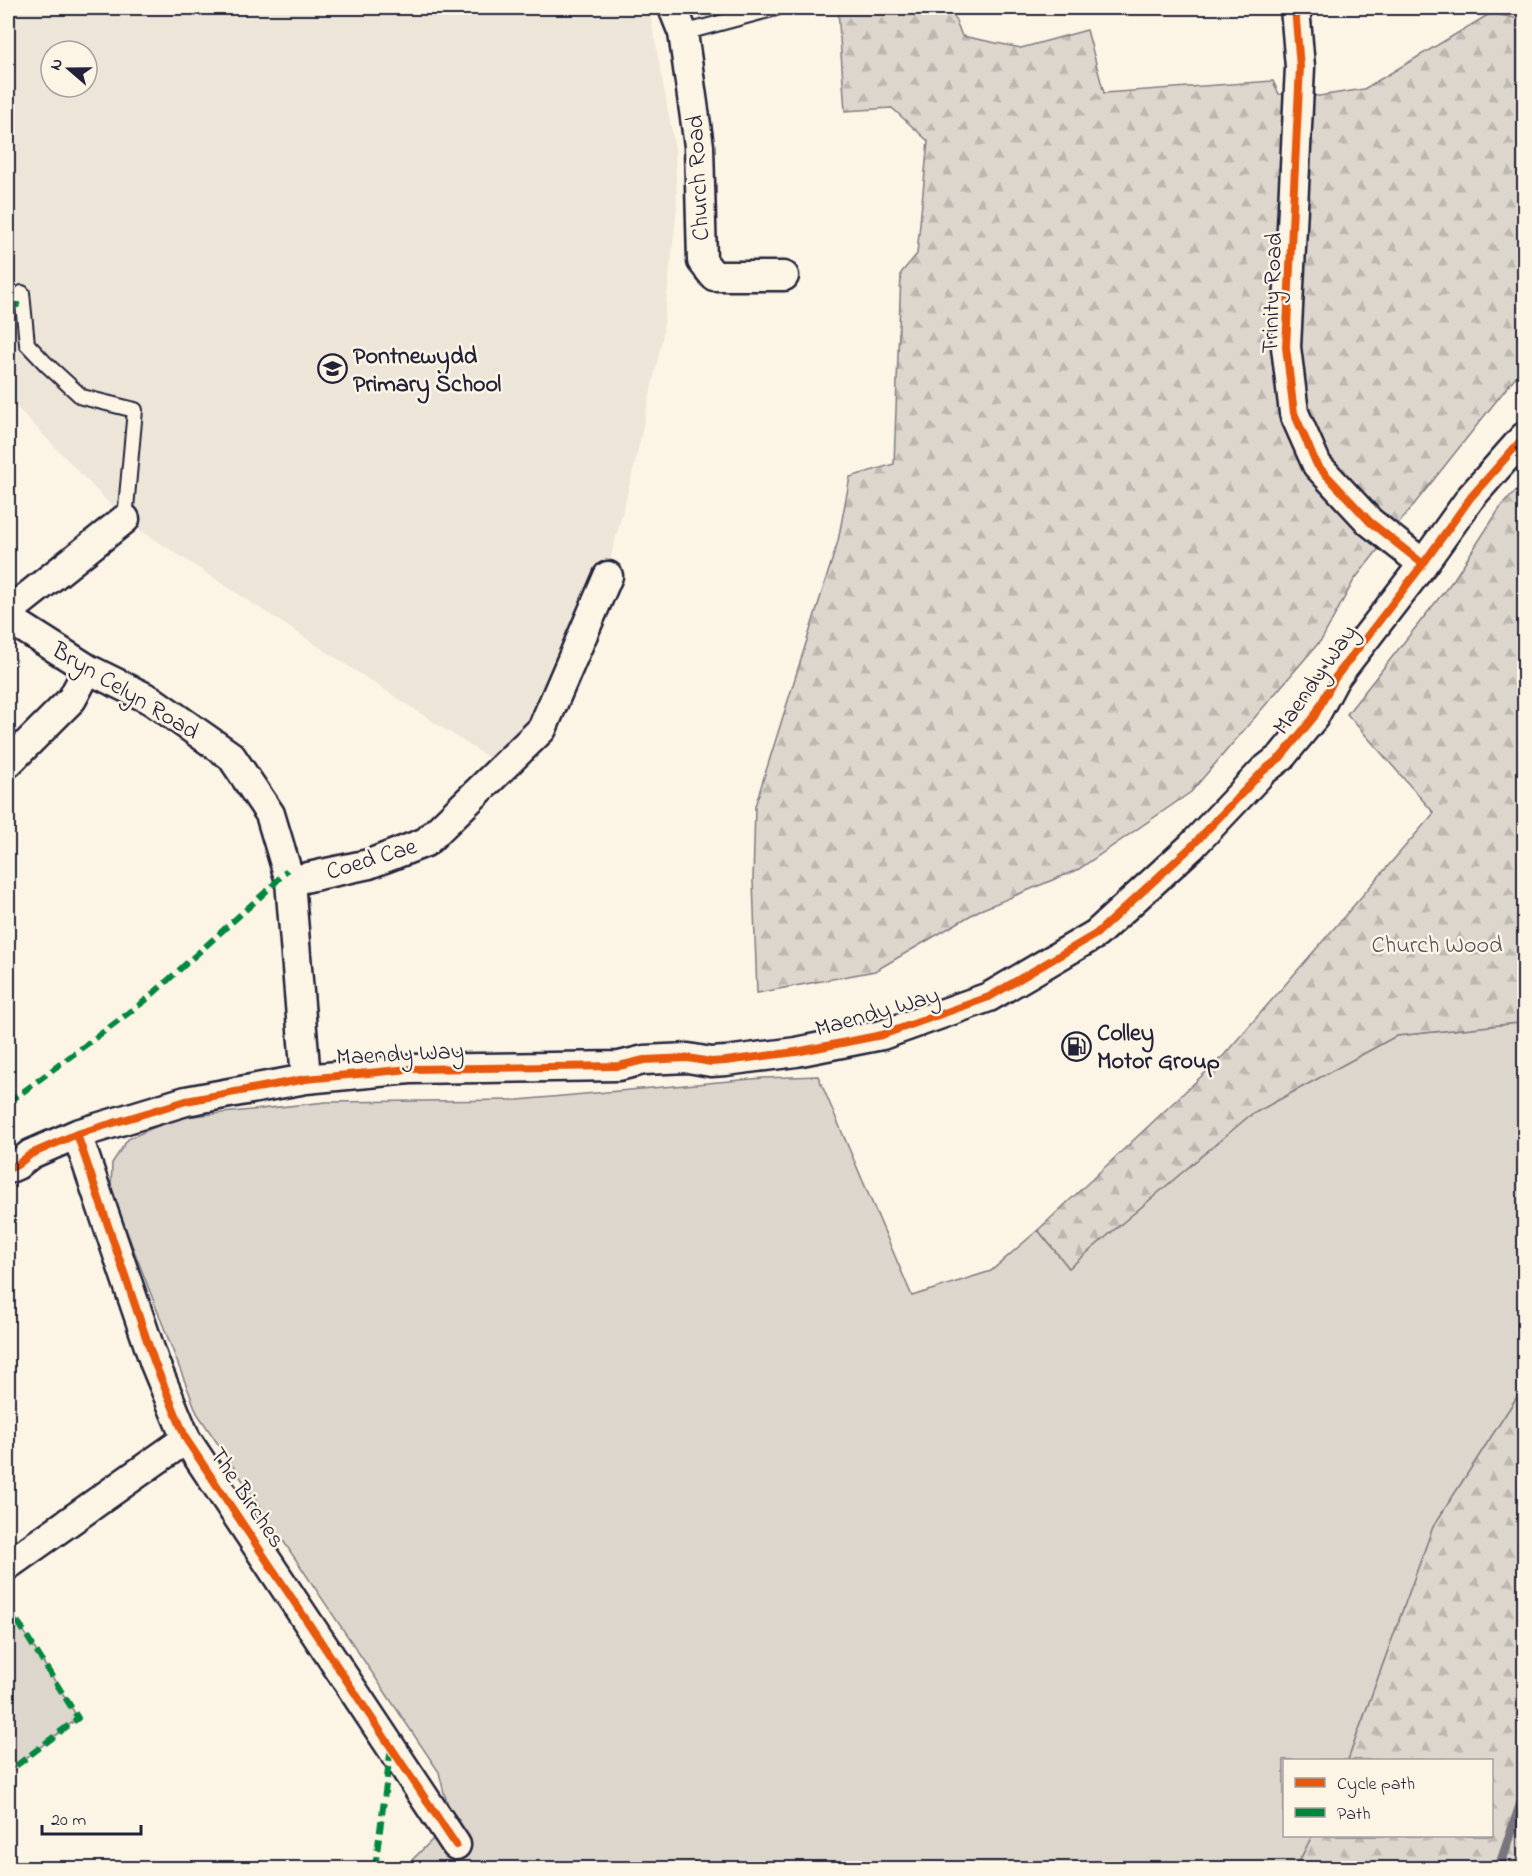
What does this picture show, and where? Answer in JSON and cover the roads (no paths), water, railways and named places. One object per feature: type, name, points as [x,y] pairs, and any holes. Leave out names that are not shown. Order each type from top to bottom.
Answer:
[{"type":"street","name":"Trinity Road","points":[[1295,8],[1300,67],[1286,347],[1294,413],[1317,465],[1370,522],[1423,564]]},
{"type":"street","name":"Church Road","points":[[678,20],[699,146],[702,261],[714,276],[784,276]]},
{"type":"street","name":"Maendy Way","points":[[8,1169],[31,1154],[77,1134],[186,1101],[306,1079],[410,1069],[619,1066],[644,1060],[688,1058],[711,1062],[726,1061],[796,1052],[882,1035],[989,997],[1096,934],[1191,847],[1263,771],[1281,757],[1314,717],[1335,678],[1423,564],[1471,497],[1524,437]]},
{"type":"street","points":[[8,612],[125,519]]},
{"type":"street","name":"Coed Cae","points":[[290,881],[369,864],[426,842],[542,729],[608,576]]},
{"type":"street","name":"Bryn Celyn Road","points":[[8,618],[88,669],[151,700],[231,756],[270,814],[290,881],[306,1079]]},
{"type":"street","points":[[8,763],[72,699],[88,669]]},
{"type":"street","name":"The Birches","points":[[77,1134],[155,1364],[186,1439],[456,1845]]},
{"type":"street","points":[[8,1565],[186,1439]]},
{"type":"lane","points":[[678,20],[776,8]]},
{"type":"lane","points":[[22,293],[27,344],[46,364],[82,397],[135,411],[125,519]]},
{"type":"waterway","points":[[1499,1868],[1524,1795]]},
{"type":"place","name":"Pontnewydd Primary School","points":[[332,369]]},
{"type":"place","name":"Colley Motor Group","points":[[1076,1046]]},
{"type":"park label","name":"Church Wood","points":[[1437,944]]}]
